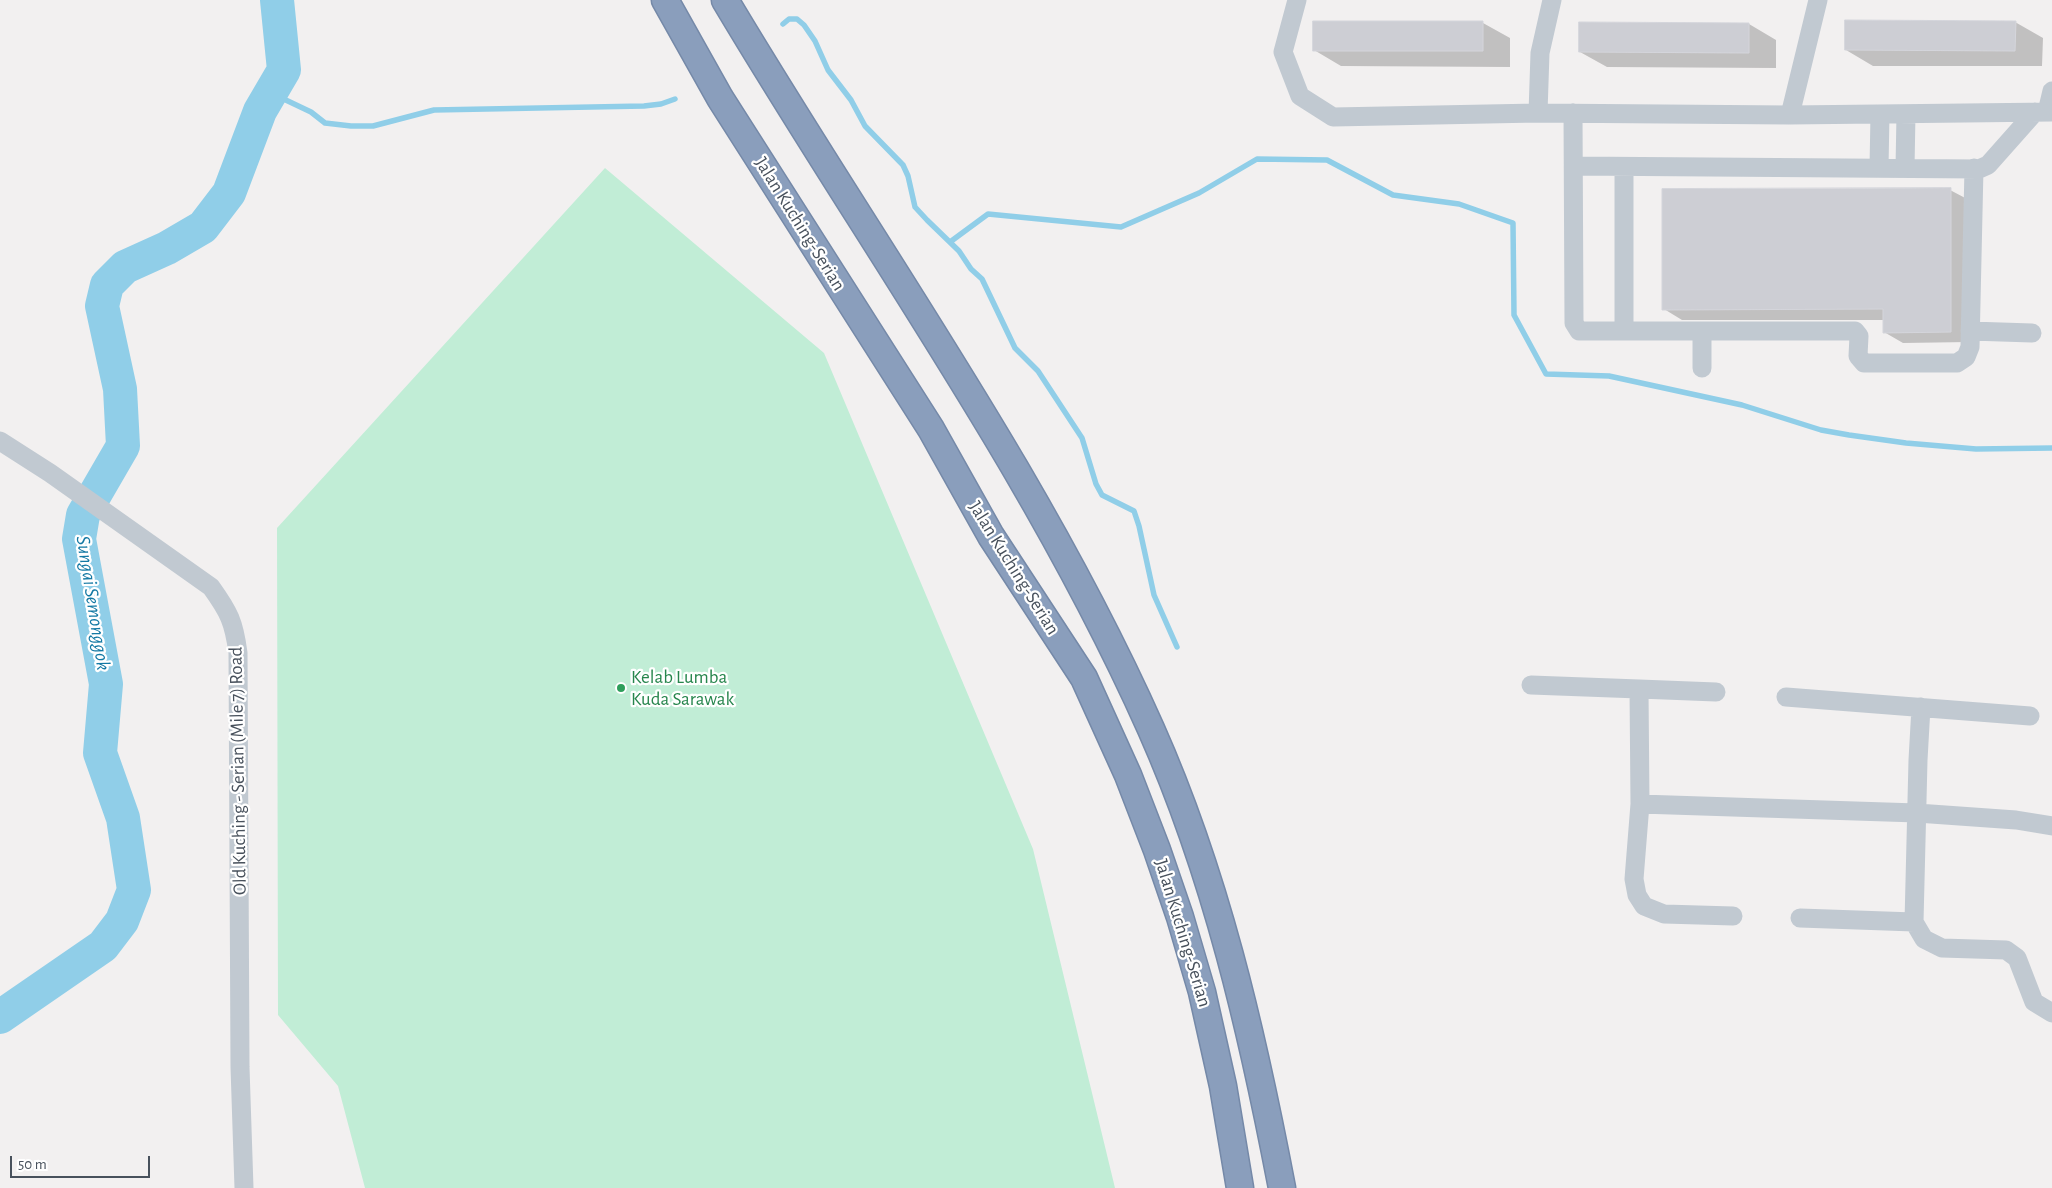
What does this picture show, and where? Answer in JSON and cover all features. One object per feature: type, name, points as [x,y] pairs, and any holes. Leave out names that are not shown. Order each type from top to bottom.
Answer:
[{"type":"highway","name":"Jalan Kuching-Serian","points":[[665,0],[720,98],[931,429],[991,536],[1084,678],[1131,783],[1180,918],[1202,992],[1219,1067],[1240,1188]]},
{"type":"highway","name":"Jalan Kuching-Serian","points":[[725,0],[1056,536],[1105,629],[1152,732],[1188,821],[1218,908],[1244,1008],[1282,1188]]},
{"type":"street","points":[[1297,0],[1283,52],[1300,96],[1333,117],[1538,113],[1790,115],[2045,112]]},
{"type":"street","points":[[1538,113],[1540,53],[1552,0]]},
{"type":"street","points":[[1790,115],[1818,0]]},
{"type":"street","points":[[1574,166],[1978,169],[1988,165],[2045,112],[2052,91]]},
{"type":"street","points":[[1573,113],[1574,323],[1580,331],[1855,331],[1859,336],[1858,356],[1864,363],[1957,363],[1966,357],[1970,347],[1974,168]]},
{"type":"street","points":[[1879,168],[1880,114]]},
{"type":"street","points":[[1905,168],[1906,114]]},
{"type":"street","points":[[1624,167],[1624,331]]},
{"type":"street","points":[[1702,331],[1702,368]]},
{"type":"street","points":[[1970,331],[2032,333]]},
{"type":"street","name":"Old Kuching - Serian (Mile 7) Road","points":[[0,441],[50,473],[211,587],[227,609],[235,628],[238,653],[240,1067],[244,1188]]},
{"type":"street","points":[[1532,685],[1716,692]]},
{"type":"street","points":[[1639,689],[1640,804],[1634,879],[1636,895],[1644,906],[1664,914],[1732,916]]},
{"type":"street","points":[[1786,697],[1922,706],[2030,716]]},
{"type":"street","points":[[1922,706],[1918,760],[1914,922],[1924,939],[1942,948],[2006,950],[2016,958],[2034,1002],[2052,1013]]},
{"type":"street","points":[[1640,804],[1917,813],[2016,820],[2052,826]]},
{"type":"street","points":[[1800,918],[1914,922]]},
{"type":"green space","name":"Kelab Lumba Kuda Sarawak","points":[[605,168],[824,353],[1033,849],[1115,1188],[365,1188],[338,1086],[278,1015],[277,528]]},
{"type":"building","points":[[1845,20],[2016,21],[2015,51],[1845,50]]},
{"type":"building","points":[[1313,21],[1483,21],[1483,51],[1313,51]]},
{"type":"building","points":[[1579,22],[1749,23],[1749,53],[1579,52]]},
{"type":"building","points":[[1951,188],[1951,332],[1883,333],[1883,309],[1662,310],[1662,189]]},
{"type":"waterway","name":"Sungai Semonggok","points":[[0,1017],[103,946],[122,921],[134,890],[123,818],[100,753],[106,684],[79,539],[83,515],[123,446],[120,389],[102,306],[107,285],[125,267],[167,248],[203,227],[229,193],[260,111],[284,70],[277,0]]},
{"type":"waterway","points":[[783,24],[789,19],[797,19],[804,25],[815,41],[828,70],[851,100],[865,126],[903,165],[908,176],[915,207],[959,251],[971,269],[982,279],[1015,348],[1038,371],[1082,438],[1096,484],[1102,495],[1134,511],[1154,595],[1177,647]]},
{"type":"waterway","points":[[271,93],[311,112],[325,123],[351,126],[373,126],[434,110],[644,106],[661,104],[675,99]]},
{"type":"waterway","points":[[950,242],[988,214],[1121,227],[1199,193],[1257,159],[1327,160],[1393,195],[1459,204],[1513,223],[1514,315],[1546,374],[1609,376],[1742,405],[1821,430],[1849,435],[1906,443],[1976,449],[2052,448]]},
{"type":"place","name":"Kelab Lumba Kuda Sarawak","points":[[621,688]]}]
